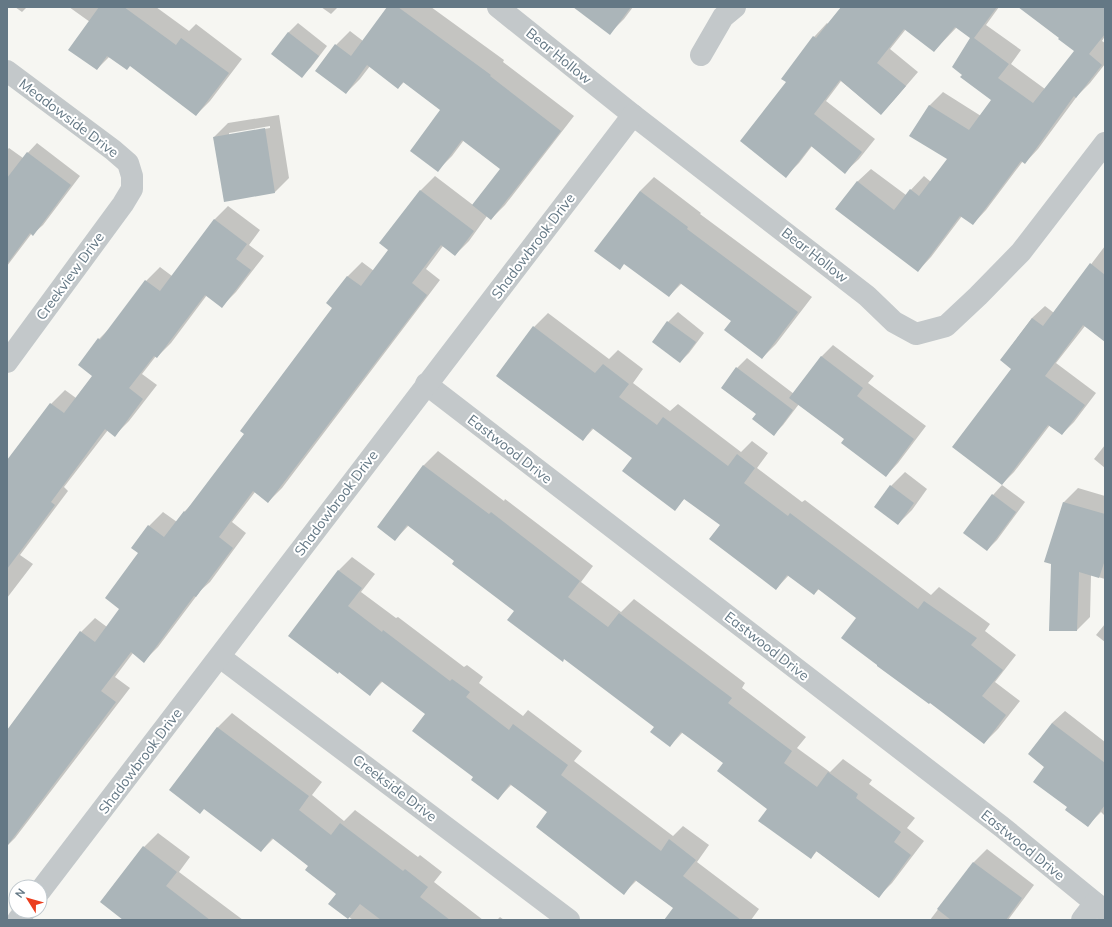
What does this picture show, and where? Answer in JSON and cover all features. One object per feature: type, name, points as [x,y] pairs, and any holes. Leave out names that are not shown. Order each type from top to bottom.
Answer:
[{"type":"street","name":"Bear Hollow","points":[[498,7],[633,115],[867,296],[894,322],[916,334],[946,326],[978,296],[1021,252],[1105,143]]},
{"type":"street","points":[[701,55],[723,17],[735,7]]},
{"type":"street","name":"Meadowside Drive","points":[[7,71],[128,163],[132,176],[132,189]]},
{"type":"street","name":"Shadowbrook Drive","points":[[48,882],[426,384],[633,115]]},
{"type":"street","name":"Creekview Drive","points":[[7,362],[123,204],[132,189]]},
{"type":"street","name":"Eastwood Drive","points":[[426,384],[1002,826],[1094,911]]},
{"type":"street","name":"Creekside Drive","points":[[220,656],[569,920]]},
{"type":"street","points":[[7,915],[13,920]]},
{"type":"building","points":[[99,7],[124,7],[176,45],[181,38],[229,73],[196,116],[130,66],[127,70],[107,56],[97,70],[68,50]]},
{"type":"building","points":[[387,7],[398,7],[491,75],[490,76],[561,131],[491,220],[472,205],[500,169],[462,140],[438,172],[410,151],[440,110],[403,82],[398,89],[367,65],[346,94],[315,71],[335,44],[351,56]]},
{"type":"building","points":[[573,7],[631,7],[610,35]]},
{"type":"building","points":[[841,7],[997,7],[974,38],[1009,64],[998,78],[1033,103],[1074,51],[1018,7],[1105,7],[1105,34],[1089,54],[1102,65],[1076,98],[1074,96],[1025,164],[1021,161],[973,225],[960,216],[918,272],[835,209],[857,181],[894,210],[910,189],[919,196],[947,159],[909,136],[929,105],[969,130],[991,100],[960,77],[962,75],[952,67],[970,38],[955,27],[934,52],[904,29],[877,63],[906,86],[881,115],[840,80],[814,114],[862,152],[845,174],[811,146],[786,178],[740,141],[786,82],[781,79],[813,36],[816,38]]},
{"type":"building","points":[[288,32],[319,56],[302,78],[271,54]]},
{"type":"building","points":[[265,128],[275,193],[224,202],[213,137]]},
{"type":"building","points":[[27,152],[71,185],[33,236],[30,233],[7,264],[7,178]]},
{"type":"building","points":[[420,190],[474,231],[455,256],[441,245],[412,283],[427,295],[268,503],[253,491],[219,537],[233,548],[196,597],[194,596],[144,663],[131,652],[101,691],[116,702],[7,846],[7,730],[80,631],[95,642],[119,609],[105,598],[138,553],[131,548],[148,525],[164,537],[184,511],[185,512],[244,434],[240,431],[332,308],[326,303],[347,276],[361,286],[388,250],[379,243]]},
{"type":"building","points":[[640,191],[688,227],[687,229],[798,312],[762,359],[724,330],[731,321],[680,283],[669,297],[624,264],[620,270],[594,251]]},
{"type":"building","points":[[214,219],[247,244],[236,259],[251,270],[222,308],[205,295],[157,358],[154,356],[129,388],[143,399],[115,437],[105,429],[51,502],[55,505],[7,569],[7,460],[50,403],[64,413],[92,376],[78,365],[98,338],[100,340],[145,280],[160,291]]},
{"type":"building","points":[[1090,263],[1105,275],[1105,342],[1083,325],[1045,376],[1085,405],[1062,435],[1048,425],[1002,485],[952,447],[1011,369],[1000,360],[1032,318],[1043,326]]},
{"type":"building","points":[[667,321],[696,342],[680,363],[652,342]]},
{"type":"building","points":[[533,326],[595,373],[603,364],[629,384],[619,397],[657,425],[663,417],[728,466],[737,454],[755,468],[744,483],[788,516],[790,513],[918,609],[924,601],[977,638],[971,645],[1003,670],[982,696],[1006,715],[984,744],[841,638],[856,618],[818,589],[814,595],[787,575],[776,590],[709,539],[720,525],[684,499],[675,511],[622,471],[632,458],[592,428],[583,441],[496,376]]},
{"type":"building","points":[[821,356],[863,388],[857,396],[914,439],[886,477],[841,443],[844,439],[789,398]]},
{"type":"building","points":[[736,367],[793,410],[774,436],[752,419],[756,414],[721,388]]},
{"type":"building","points":[[423,465],[489,514],[491,512],[580,581],[568,597],[608,627],[619,613],[732,698],[728,703],[792,751],[784,763],[817,787],[828,772],[858,794],[856,798],[901,832],[894,842],[911,855],[879,898],[816,851],[811,859],[758,821],[767,809],[717,771],[723,763],[681,732],[670,747],[650,732],[654,727],[564,659],[563,662],[507,620],[514,611],[452,564],[454,561],[407,525],[395,541],[377,527]]},
{"type":"building","points":[[890,485],[914,503],[898,525],[874,507]]},
{"type":"building","points":[[992,494],[1016,512],[987,551],[963,533]]},
{"type":"building","points":[[1063,502],[1105,514],[1105,560],[1099,578],[1079,572],[1077,631],[1049,631],[1051,564],[1044,562]]},
{"type":"building","points":[[338,570],[362,588],[348,606],[382,632],[383,630],[450,681],[452,679],[470,692],[466,697],[509,730],[513,724],[568,765],[561,775],[661,851],[669,839],[696,860],[683,876],[741,920],[664,920],[673,908],[635,880],[624,895],[536,827],[547,812],[510,784],[498,800],[471,780],[473,777],[412,731],[425,714],[381,681],[370,696],[288,636]]},
{"type":"building","points":[[1052,723],[1105,763],[1105,805],[1088,827],[1065,810],[1067,807],[1033,782],[1044,767],[1028,754]]},
{"type":"building","points":[[217,727],[309,796],[299,810],[331,835],[340,823],[403,871],[405,869],[428,887],[420,897],[450,920],[381,920],[360,904],[348,919],[328,904],[336,894],[305,870],[308,866],[272,838],[261,852],[204,809],[200,814],[169,790]]},
{"type":"building","points":[[143,846],[177,872],[166,886],[210,920],[123,920],[100,902]]},
{"type":"building","points":[[973,862],[1022,898],[1006,920],[951,920],[937,909]]}]
